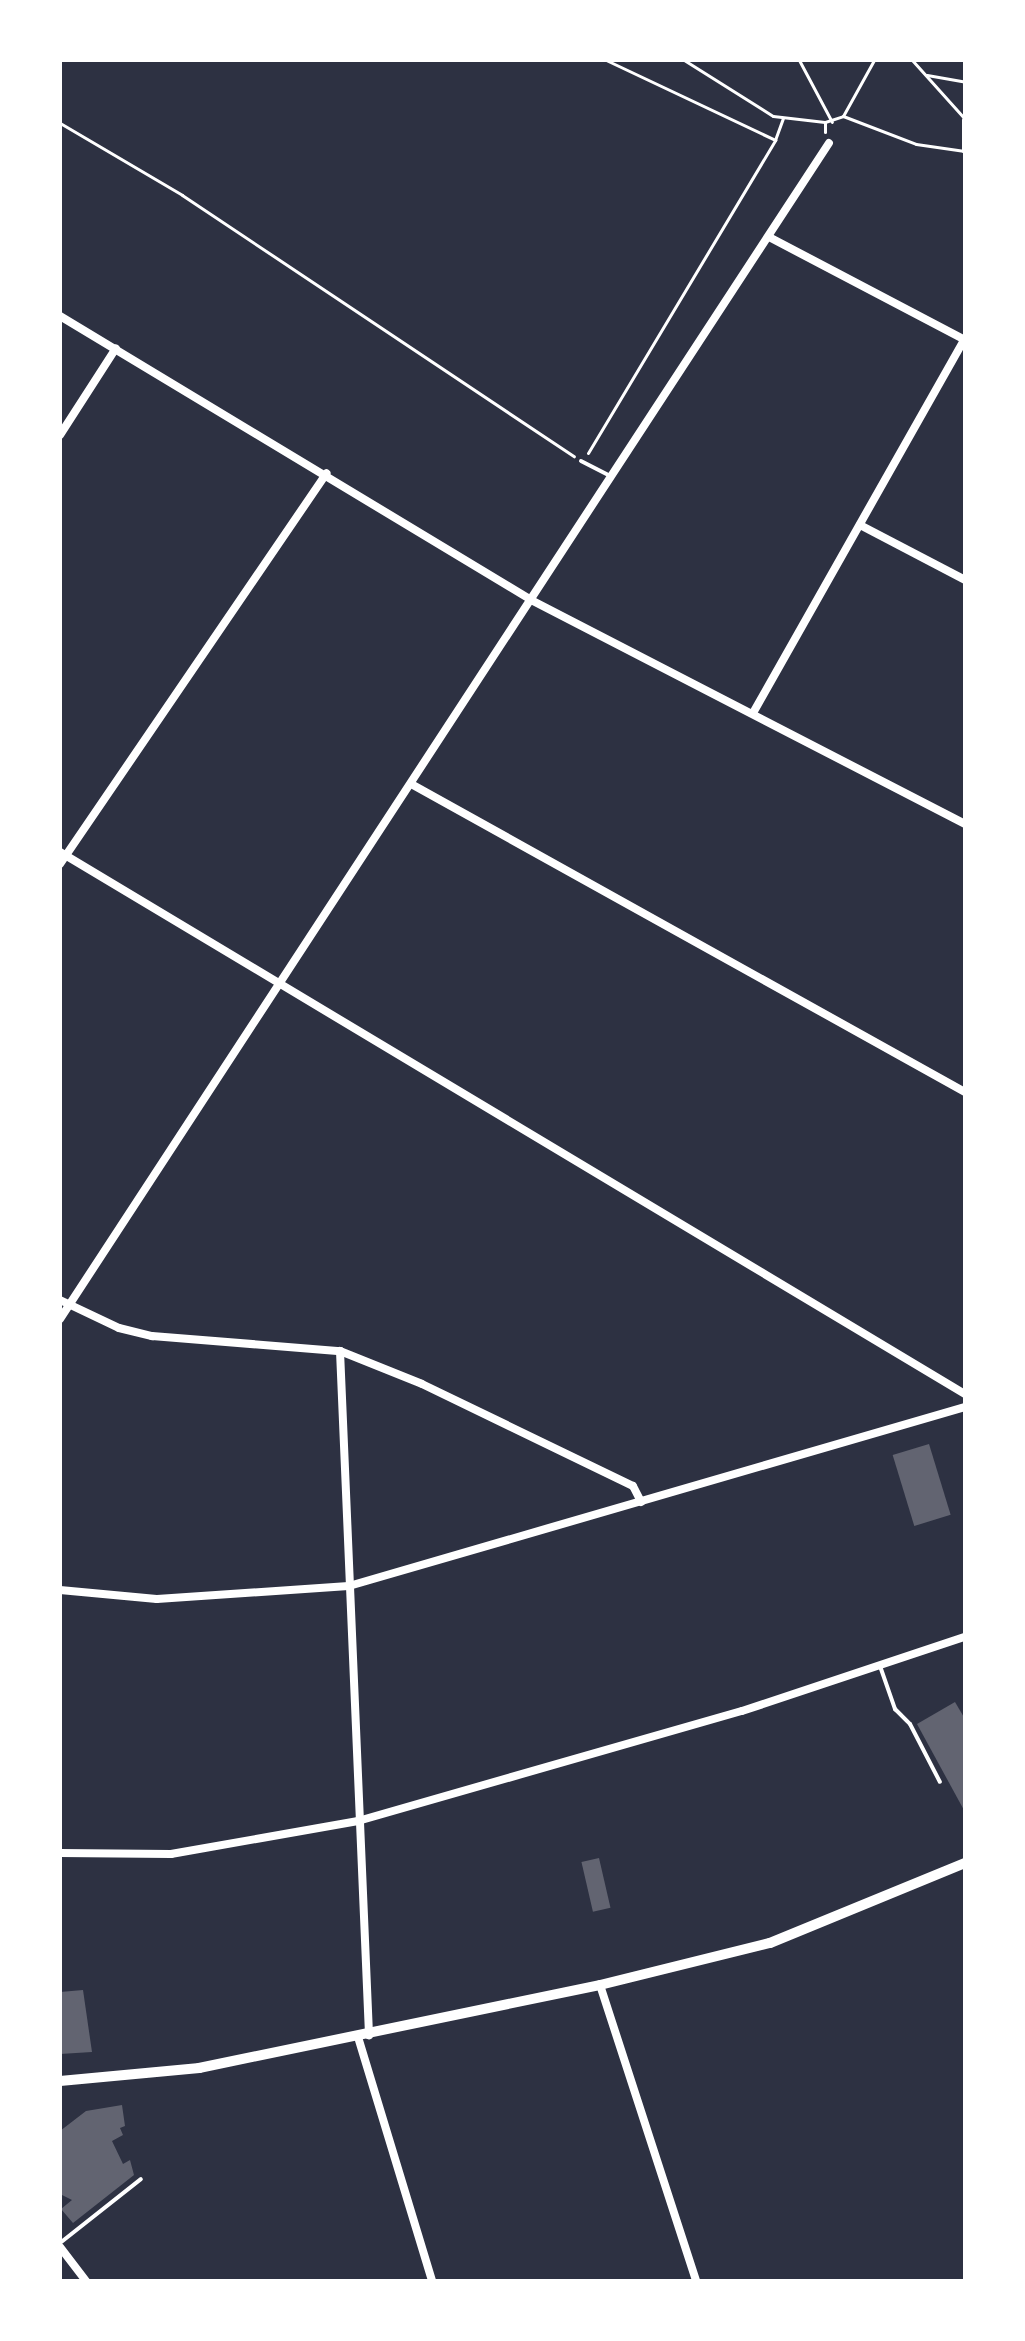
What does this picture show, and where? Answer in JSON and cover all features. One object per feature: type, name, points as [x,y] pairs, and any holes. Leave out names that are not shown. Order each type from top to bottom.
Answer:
[{"type":"street","points":[[60,1319],[282,987],[829,143]]},
{"type":"street","points":[[753,713],[964,340],[769,237]]},
{"type":"street","points":[[60,316],[327,473],[533,601],[965,824]]},
{"type":"street","points":[[60,435],[116,348]]},
{"type":"street","points":[[60,864],[63,854],[327,473]]},
{"type":"street","points":[[860,525],[965,580]]},
{"type":"street","points":[[413,785],[965,1092]]},
{"type":"street","points":[[63,854],[965,1394]]},
{"type":"street","points":[[60,1300],[119,1328],[152,1336],[340,1351],[422,1384],[633,1486],[641,1502]]},
{"type":"street","points":[[340,1351],[363,2036],[432,2281]]},
{"type":"street","points":[[60,1590],[157,1599],[349,1586],[965,1407]]},
{"type":"street","points":[[60,1853],[171,1854],[358,1821],[880,1666],[965,1637]]},
{"type":"street","points":[[60,2081],[199,2068],[600,1985],[770,1943],[965,1863]]},
{"type":"street","points":[[600,1985],[696,2281]]},
{"type":"street","points":[[60,2245],[86,2281]]},
{"type":"lane","points":[[581,461],[613,477]]},
{"type":"lane","points":[[880,1666],[895,1709],[910,1724],[940,1782]]},
{"type":"lane","points":[[60,2245],[141,2179]]},
{"type":"path","points":[[606,60],[775,140]]},
{"type":"path","points":[[684,60],[773,116],[825,122],[843,116],[874,60]]},
{"type":"path","points":[[799,60],[832,122]]},
{"type":"path","points":[[843,116],[916,144],[964,151],[964,118],[912,60]]},
{"type":"path","points":[[924,74],[937,80],[965,82]]},
{"type":"path","points":[[60,123],[182,195],[581,461],[775,140],[783,118]]},
{"type":"path","points":[[825,122],[829,143]]},
{"type":"building","points":[[929,1444],[951,1515],[914,1526],[893,1455]]},
{"type":"building","points":[[955,1702],[965,1719],[965,1812],[917,1724]]},
{"type":"building","points":[[599,1858],[610,1908],[593,1912],[581,1862]]},
{"type":"building","points":[[83,1990],[92,2052],[60,2054],[60,1992]]},
{"type":"building","points":[[122,2105],[125,2126],[120,2128],[123,2135],[112,2141],[123,2164],[130,2160],[134,2175],[73,2223],[61,2209],[72,2200],[60,2194],[60,2131],[86,2111]]}]
